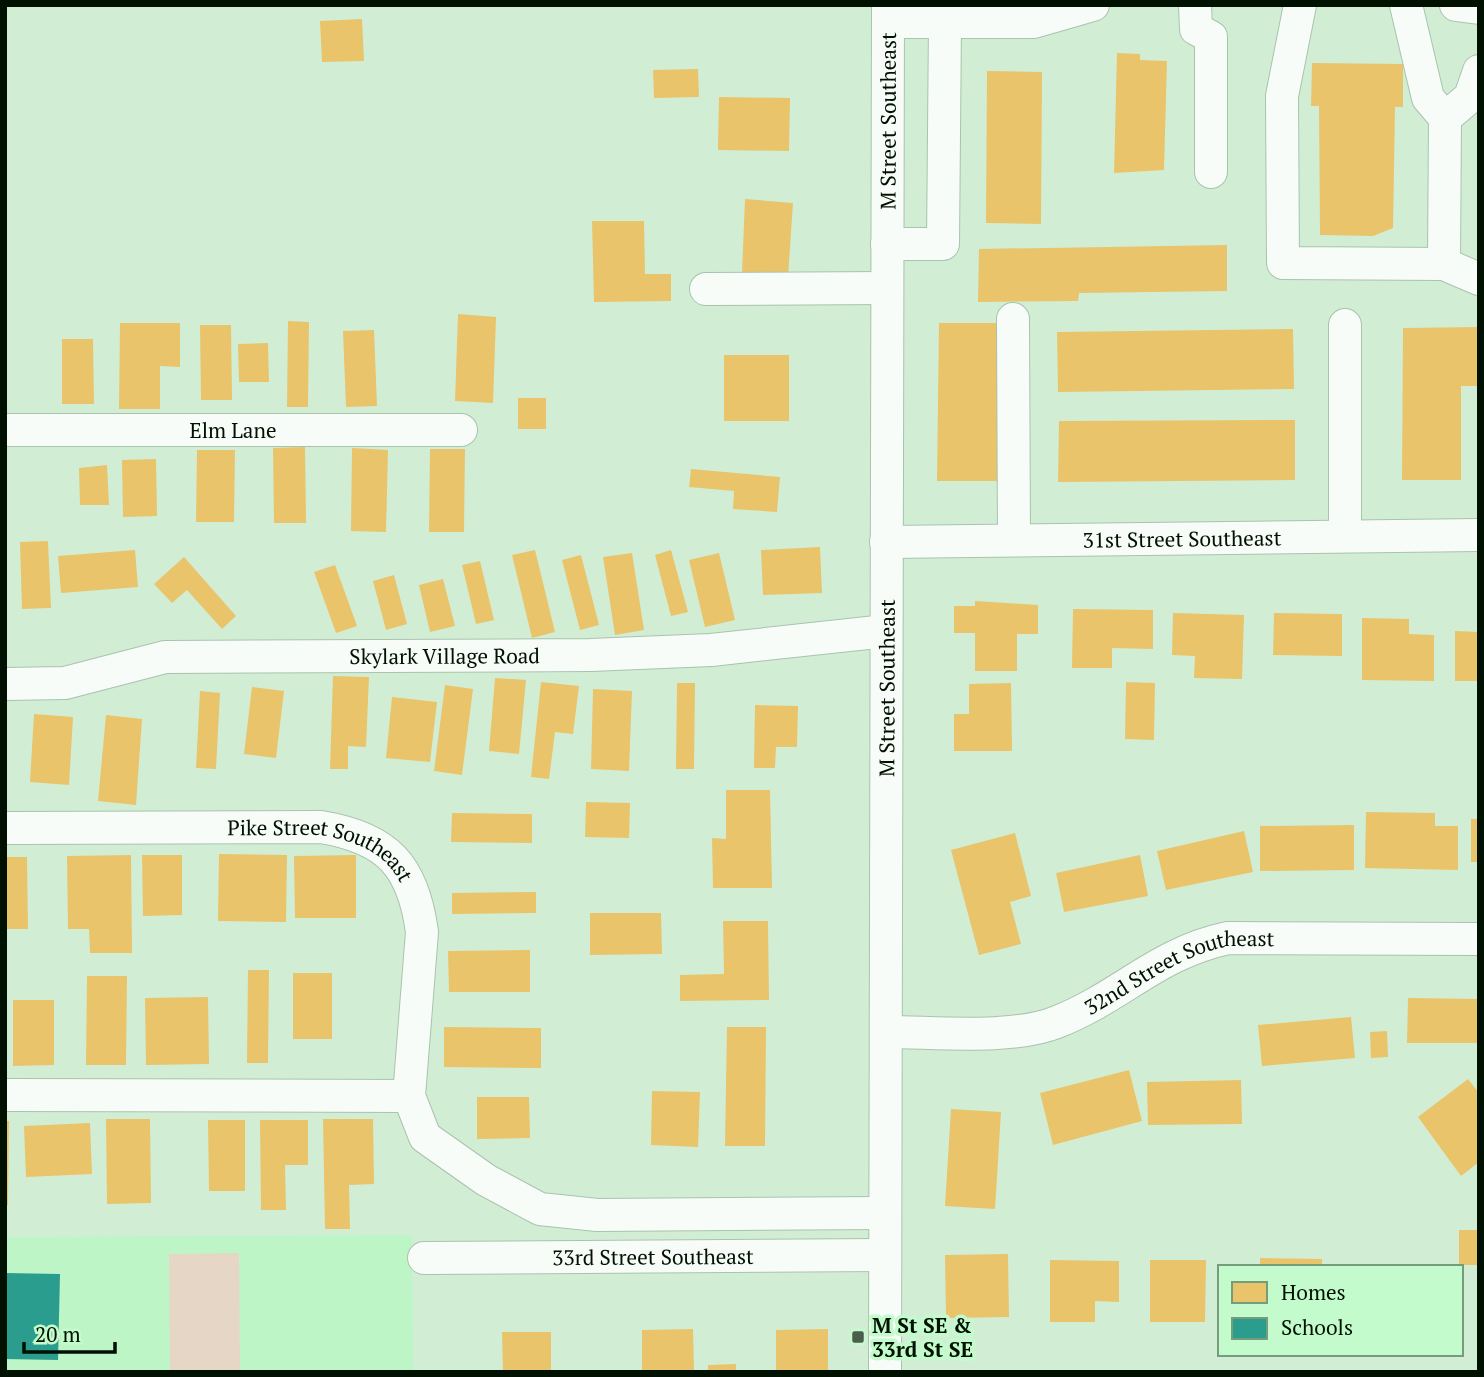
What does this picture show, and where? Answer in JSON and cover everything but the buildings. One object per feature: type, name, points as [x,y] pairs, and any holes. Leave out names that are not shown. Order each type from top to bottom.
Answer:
[{"type":"street","points":[[888,14],[945,22],[1034,22],[1093,5]]},
{"type":"street","points":[[1195,5],[1196,29],[1211,37],[1211,172]]},
{"type":"street","points":[[1300,5],[1282,96],[1283,262],[1444,264],[1479,279]]},
{"type":"street","points":[[1406,5],[1428,98],[1446,118],[1444,264]]},
{"type":"street","points":[[1456,5],[1479,8]]},
{"type":"street","name":"M Street Southeast","points":[[885,1372],[888,14]]},
{"type":"street","points":[[887,244],[943,244],[945,22]]},
{"type":"street","points":[[1446,118],[1470,97],[1479,71]]},
{"type":"street","points":[[706,289],[887,288]]},
{"type":"street","points":[[1013,319],[1014,540]]},
{"type":"street","points":[[1345,325],[1345,536]]},
{"type":"street","name":"Elm Lane","points":[[5,429],[461,430]]},
{"type":"street","name":"31st Street Southeast","points":[[886,542],[1479,535]]},
{"type":"street","name":"Skylark Village Road","points":[[5,684],[65,683],[165,657],[591,655],[711,650],[886,631]]},
{"type":"street","name":"Pike Street Southeast","points":[[5,828],[321,827],[370,839],[390,854],[404,870],[420,911],[422,932],[409,1096],[425,1137],[486,1180],[540,1209]]},
{"type":"street","name":"32nd Street Southeast","points":[[887,1032],[1021,1031],[1055,1023],[1096,1004],[1165,960],[1197,945],[1228,938],[1479,939]]},
{"type":"street","points":[[5,1095],[409,1096]]},
{"type":"street","name":"33rd Street Southeast","points":[[540,1209],[597,1215],[884,1213]]},
{"type":"street","name":"33rd Street Southeast","points":[[424,1258],[884,1255]]},
{"type":"shaded area","points":[[412,1235],[413,1372],[5,1372],[5,1237]]},
{"type":"shaded area","points":[[239,1253],[240,1372],[170,1372],[169,1254]]},
{"type":"place","name":"M St SE & 33rd St SE","points":[[858,1337]]}]
